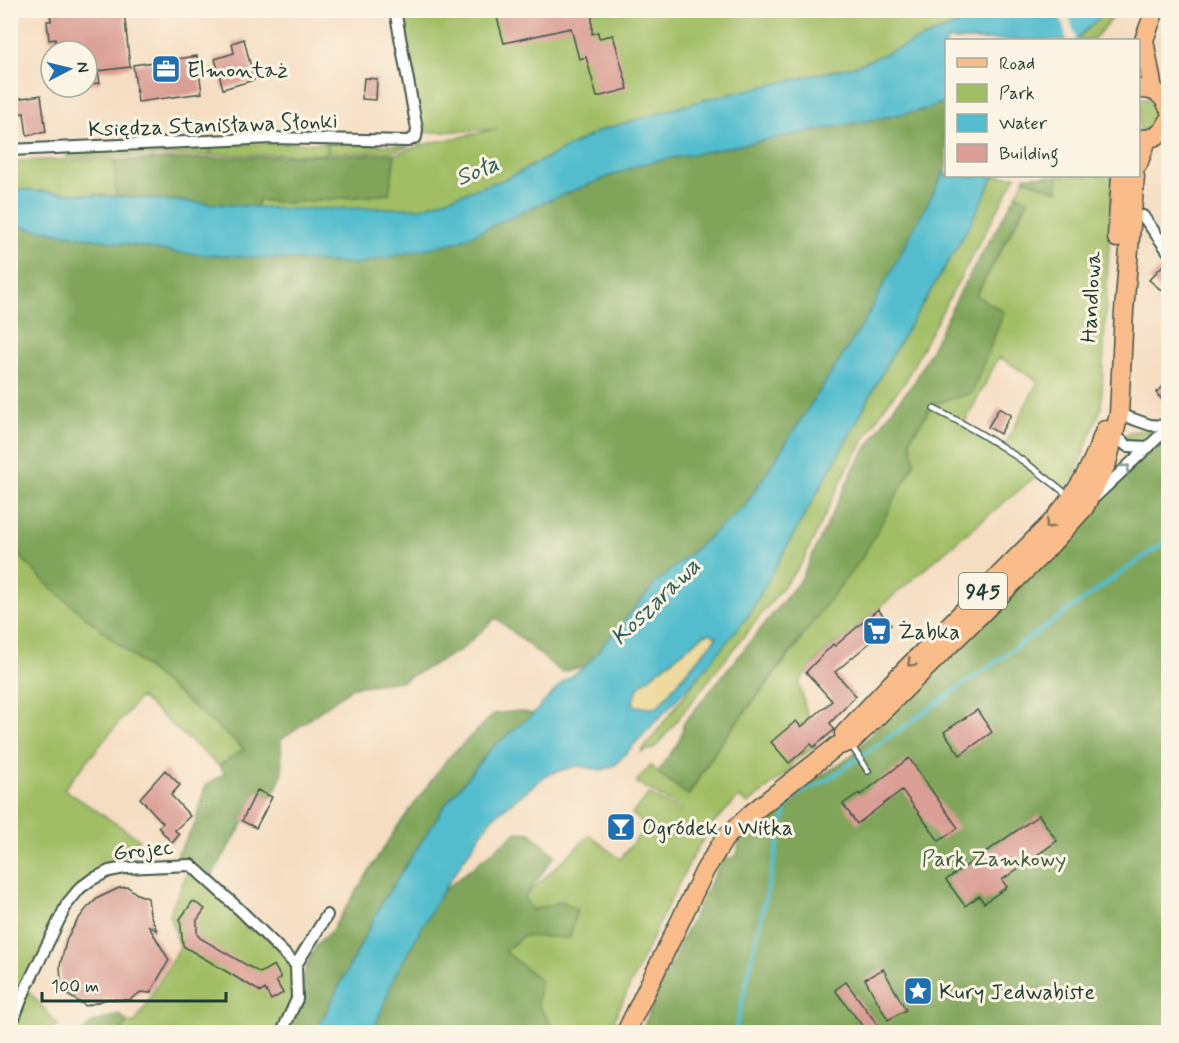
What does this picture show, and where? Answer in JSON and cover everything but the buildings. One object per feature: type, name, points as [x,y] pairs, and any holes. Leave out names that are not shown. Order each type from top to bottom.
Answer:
[{"type":"main road","points":[[1155,10],[1141,47],[1146,89],[1164,97],[1168,107]]},
{"type":"main road","points":[[1140,154],[1143,139],[1160,134],[1168,122]]},
{"type":"main road","name":"Handlowa","points":[[1113,423],[1121,177]]},
{"type":"main road","name":"Handlowa","points":[[1113,423],[1135,177]]},
{"type":"main road","name":"945","points":[[626,1032],[700,880],[725,838],[753,812],[848,747],[847,729],[1051,523],[1078,503],[1107,463],[1113,423]]},
{"type":"street","name":"Księdza Stanisława Słonki","points":[[10,150],[261,138],[398,141],[416,137],[415,116],[395,10]]},
{"type":"street","points":[[1143,216],[1168,251]]},
{"type":"street","points":[[1113,423],[1168,426]]},
{"type":"street","points":[[1113,423],[1127,446],[1149,447]]},
{"type":"street","points":[[1078,503],[1149,447],[1168,426]]},
{"type":"street","name":"Grojec","points":[[10,1028],[26,988],[67,904],[91,880],[108,871],[135,867],[190,865],[296,965]]},
{"type":"street","points":[[282,1032],[297,999],[296,965],[327,915]]},
{"type":"lane","points":[[934,409],[960,421],[1040,472],[1078,503]]},
{"type":"lane","points":[[848,747],[868,771]]},
{"type":"green space","points":[[394,11],[982,11],[970,19],[855,66],[707,99],[601,130],[508,178],[421,208],[283,209],[256,207],[258,200],[288,203],[389,194],[395,154],[421,145],[498,129],[421,133]]},
{"type":"green space","points":[[1107,11],[1119,11],[1094,39],[1077,39]]},
{"type":"green space","points":[[1140,98],[1150,100],[1155,105],[1158,115],[1154,125],[1140,130]]},
{"type":"green space","points":[[945,101],[945,171],[862,326],[745,506],[655,584],[586,666],[561,672],[496,618],[461,650],[402,681],[353,687],[281,740],[282,775],[272,797],[257,790],[242,821],[244,822],[208,882],[191,865],[177,865],[178,853],[195,824],[205,786],[225,773],[219,766],[244,749],[51,588],[11,546],[10,225],[179,253],[460,241],[532,207],[641,164],[928,109]]},
{"type":"green space","points":[[326,143],[326,154],[212,155],[211,144]]},
{"type":"green space","points":[[328,143],[410,146],[389,152],[328,153]]},
{"type":"green space","points":[[209,144],[210,155],[67,157],[67,151]]},
{"type":"green space","points":[[395,154],[389,194],[288,203],[259,200],[256,207],[116,196],[114,160]]},
{"type":"green space","points":[[114,159],[116,196],[11,189],[10,161]]},
{"type":"green space","points":[[994,177],[1015,177],[905,382],[885,406],[849,465],[802,563],[659,743],[653,749],[641,752],[726,641],[748,616],[889,360],[967,230]]},
{"type":"green space","points":[[1025,177],[1058,177],[1058,191],[1024,179]]},
{"type":"green space","points":[[1058,177],[1112,177],[1101,408],[1068,492],[1040,473],[819,657],[799,683],[809,721],[800,729],[814,747],[791,764],[792,768],[748,804],[739,797],[712,825],[694,854],[665,911],[614,1020],[621,1024],[617,1032],[555,1032],[505,951],[563,901],[533,910],[523,898],[590,835],[620,859],[647,826],[632,814],[649,794],[681,812],[682,809],[636,782],[651,765],[658,773],[689,795],[718,747],[799,643],[910,439],[933,404],[972,393],[976,296],[1028,201],[1016,195],[1024,179],[1057,191]],"holes":[[[999,357],[1038,381],[1003,449],[964,424]]]},
{"type":"green space","points":[[1016,195],[1028,200],[976,295],[1004,312],[972,393],[933,404],[910,439],[915,462],[864,555],[718,747],[688,795],[658,773],[677,745],[683,724],[801,579],[855,466],[891,411],[915,381],[961,290]]},
{"type":"green space","points":[[1147,430],[1151,432],[1151,436],[1144,442],[1130,442],[1124,436],[1130,432]]},
{"type":"green space","name":"Park Zamkowy","points":[[1168,432],[1168,1032],[641,1032],[681,941],[722,860],[737,856],[740,836],[791,792],[852,756],[898,704]]},
{"type":"green space","points":[[10,546],[51,588],[244,749],[219,766],[140,697],[64,789],[139,839],[122,861],[125,868],[80,888],[26,988],[58,1025],[51,1032],[11,1032]]},
{"type":"green space","points":[[518,711],[533,714],[490,750],[446,804],[383,901],[316,1032],[282,1032],[317,944],[332,930],[395,830],[448,758],[494,714]]},
{"type":"green space","points":[[517,832],[530,833],[555,855],[524,898],[533,910],[563,901],[577,910],[570,938],[523,936],[505,951],[540,980],[538,1005],[555,1032],[373,1032],[395,975],[442,892]]},
{"type":"green space","points":[[191,865],[296,965],[297,999],[282,1032],[121,1032],[128,1022],[135,1023],[180,947],[169,914]]},
{"type":"green space","points":[[119,1014],[128,1022],[120,1032],[82,1032],[92,1023]]},
{"type":"sand","points":[[710,633],[717,636],[657,707],[635,706],[633,701],[639,686],[704,635]]},
{"type":"water","points":[[982,11],[1107,11],[1076,39],[945,39],[945,101],[928,109],[641,164],[532,207],[460,241],[357,264],[179,253],[11,225],[10,189],[283,209],[421,208],[508,178],[601,130],[707,99],[855,66],[970,19]]},
{"type":"water","name":"Koszarawa","points":[[945,171],[945,177],[994,177],[967,230],[889,360],[748,616],[702,672],[615,765],[602,770],[577,766],[548,774],[491,819],[442,892],[395,975],[373,1032],[316,1032],[383,901],[446,804],[490,750],[533,714],[563,682],[586,666],[655,584],[745,506],[862,326]],"holes":[[[710,633],[717,637],[657,707],[635,706],[633,701],[639,686],[704,635]]]},
{"type":"pier","points":[[1059,11],[1068,11],[1076,39],[1067,39]]},
{"type":"waterway","points":[[913,720],[1168,540]]},
{"type":"waterway","points":[[735,1032],[787,805],[800,793],[827,780],[908,724]]},
{"type":"place","name":"Elmontaż","points":[[166,69]]},
{"type":"place","name":"Żabka","points":[[877,631]]},
{"type":"place","name":"Ogródek u Witka","points":[[621,827]]},
{"type":"place","name":"Kury Jedwabiste","points":[[918,991]]},
{"type":"water label","name":"Soła","points":[[477,170]]}]
